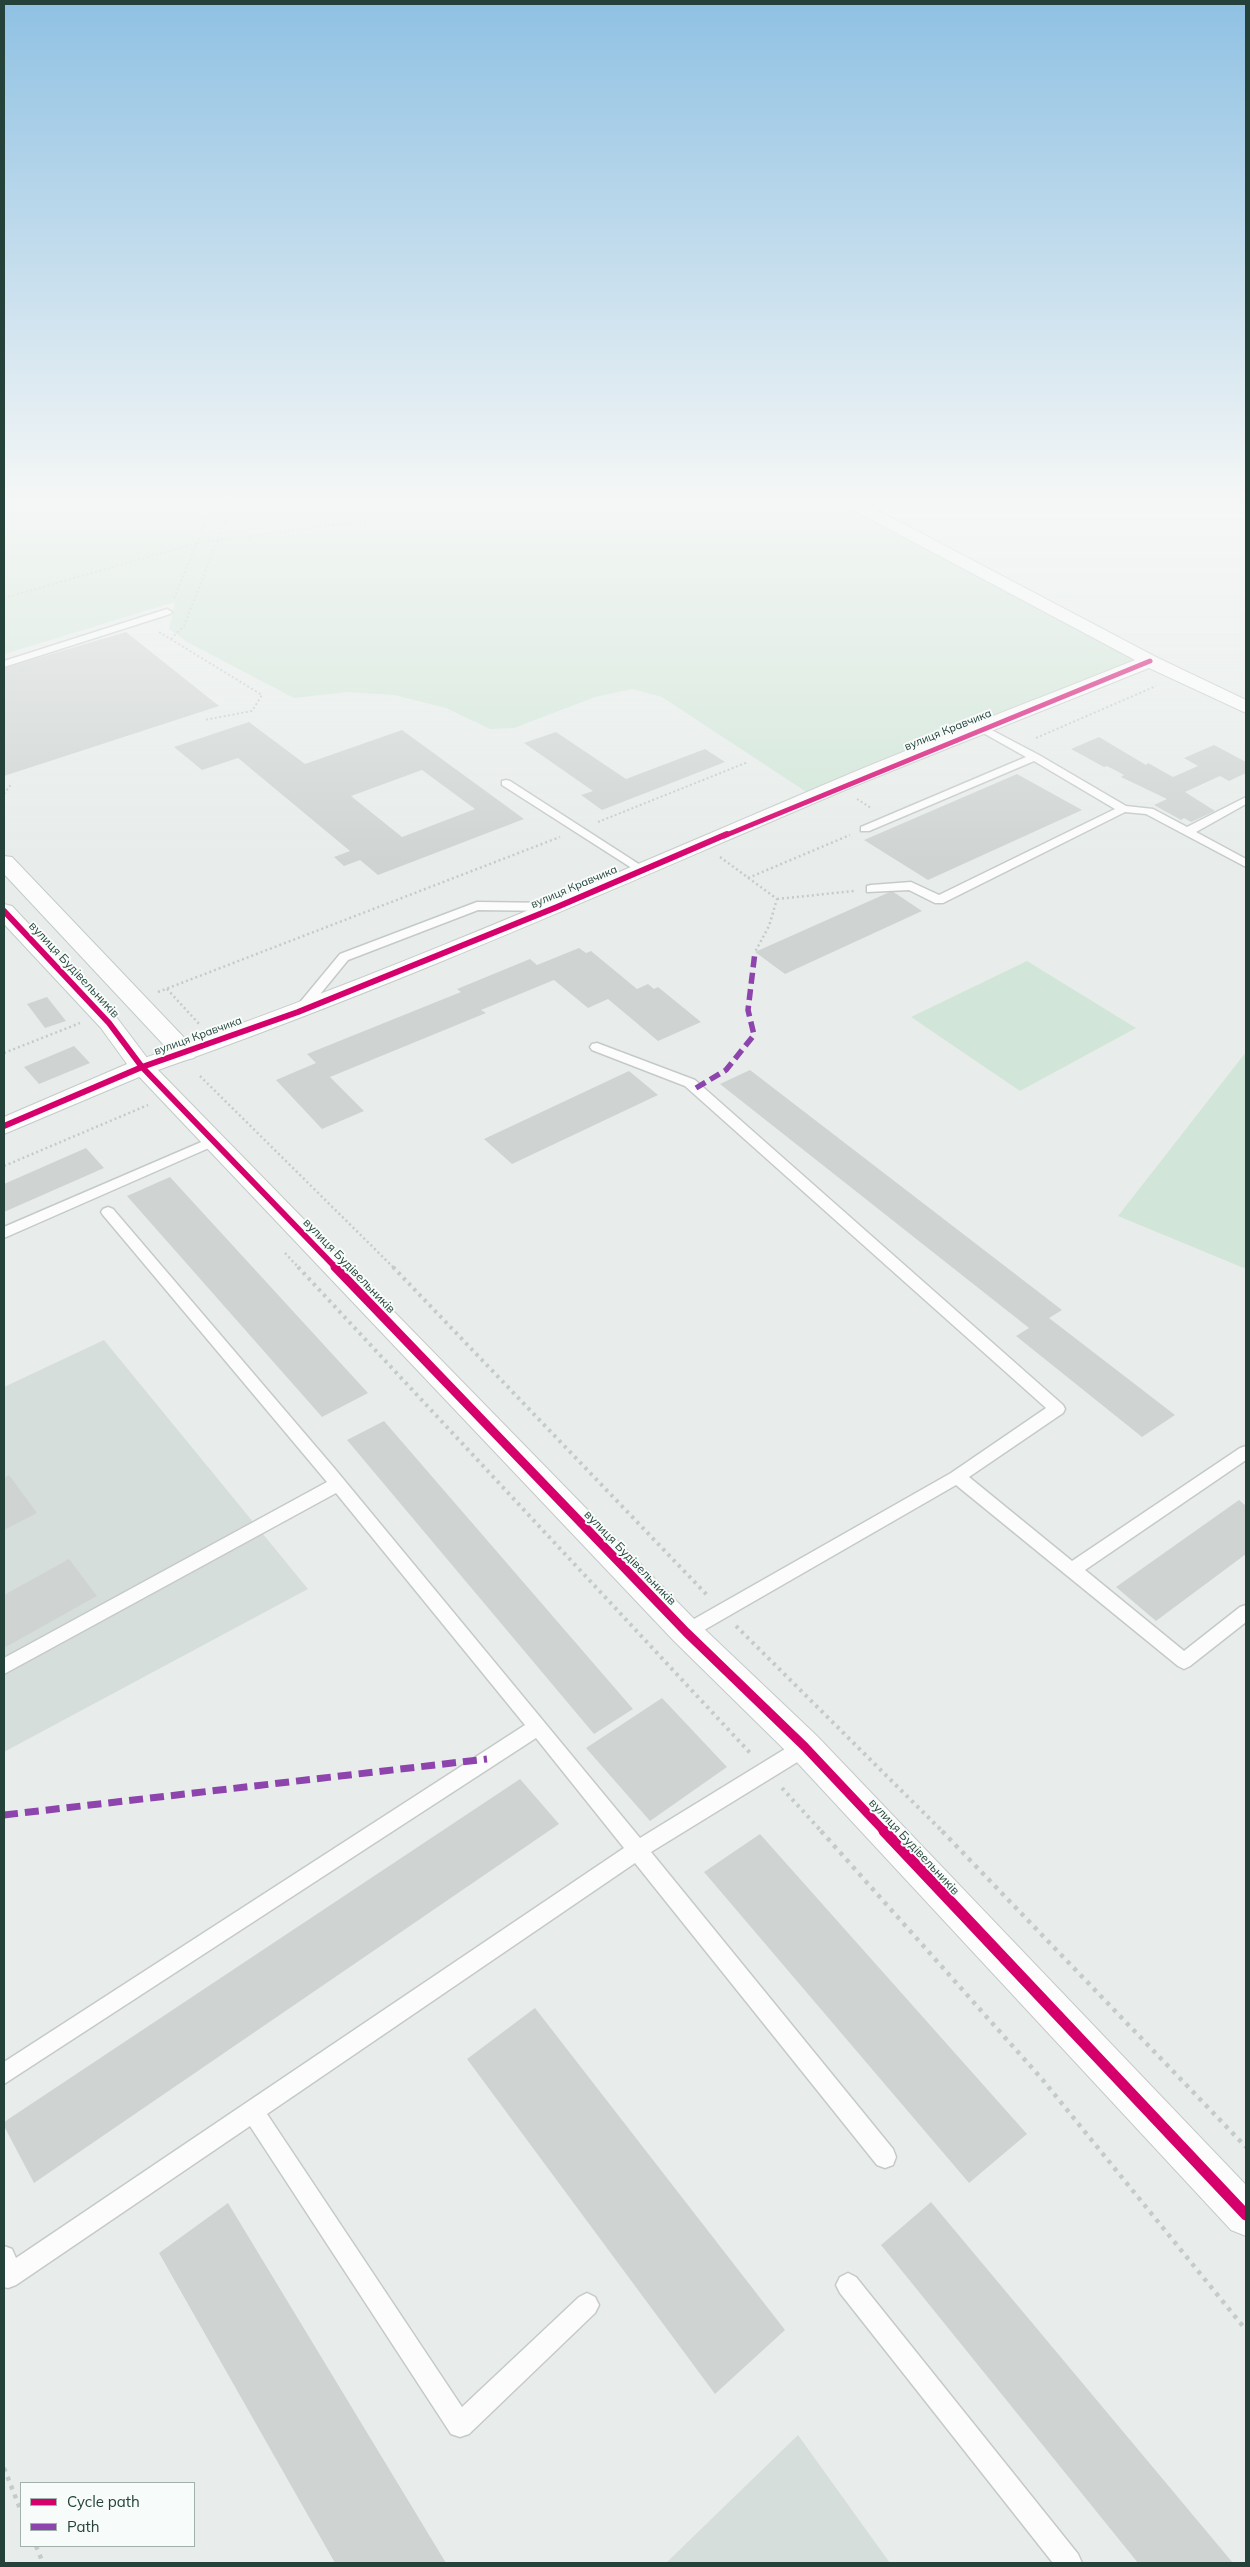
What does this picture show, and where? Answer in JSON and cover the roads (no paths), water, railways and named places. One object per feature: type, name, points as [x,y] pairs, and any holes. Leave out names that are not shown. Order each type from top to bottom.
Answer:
[{"type":"street","points":[[1078,623],[1150,661],[1246,707]]},
{"type":"street","name":"вулиця Кравчика","points":[[4,1126],[134,1071],[298,1012],[557,907],[838,787],[1150,661]]},
{"type":"street","points":[[4,862],[185,1053]]},
{"type":"street","name":"вулиця Будівельників","points":[[4,911],[109,1023],[134,1071],[212,1141],[686,1632],[805,1747],[1246,2215]]},
{"type":"lane","points":[[4,664],[134,623]]},
{"type":"lane","points":[[982,728],[1123,809],[1149,811],[1246,864]]},
{"type":"lane","points":[[865,829],[1035,757]]},
{"type":"lane","points":[[506,783],[642,870]]},
{"type":"lane","points":[[1188,832],[1246,800]]},
{"type":"lane","points":[[871,889],[911,886],[939,900],[1123,809]]},
{"type":"lane","points":[[1230,856],[1246,848]]},
{"type":"lane","points":[[298,1012],[344,957],[477,906],[557,907]]},
{"type":"lane","points":[[597,1047],[690,1082],[1057,1408],[957,1477],[686,1632]]},
{"type":"lane","points":[[4,1233],[212,1141]]},
{"type":"lane","points":[[108,1212],[338,1484],[538,1727],[885,2157]]},
{"type":"lane","points":[[1072,1570],[1246,1452]]},
{"type":"lane","points":[[957,1477],[1184,1661],[1246,1612]]},
{"type":"lane","points":[[4,1667],[338,1484]]},
{"type":"lane","points":[[4,2074],[538,1727]]},
{"type":"lane","points":[[4,2257],[8,2277],[638,1850],[805,1747]]},
{"type":"lane","points":[[253,2111],[460,2425],[587,2305]]},
{"type":"lane","points":[[848,2285],[1069,2563]]}]
